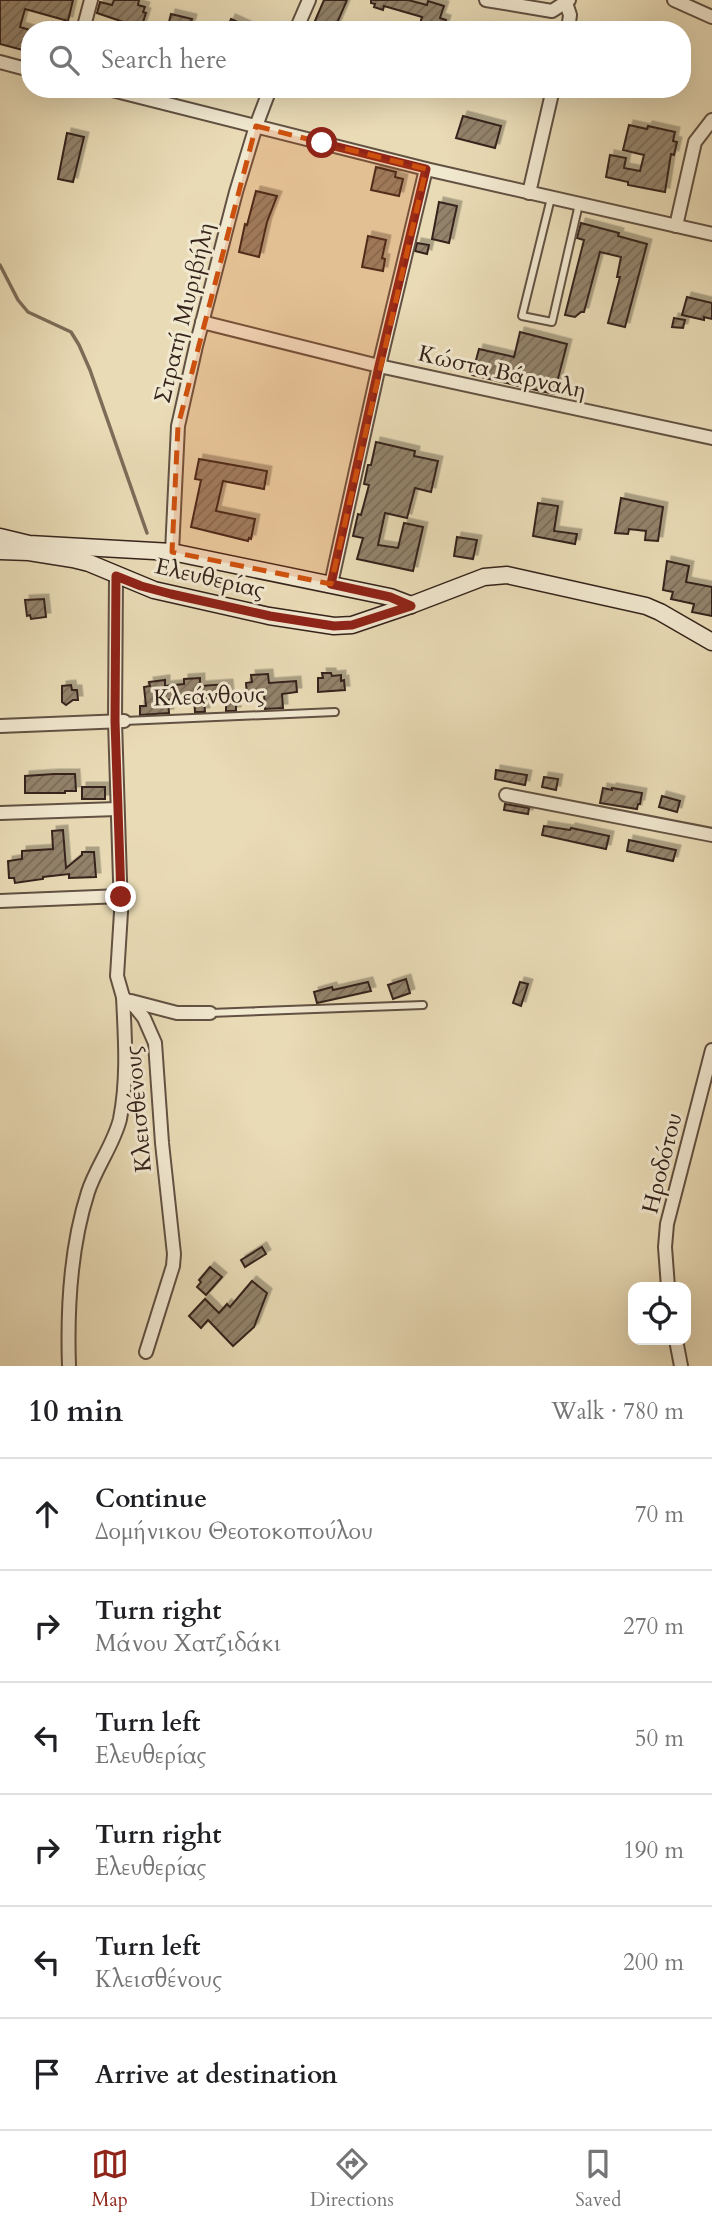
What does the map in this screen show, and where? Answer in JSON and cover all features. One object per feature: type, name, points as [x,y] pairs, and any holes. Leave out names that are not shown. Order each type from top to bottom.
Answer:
[{"type":"street","points":[[85,21],[90,0]]},
{"type":"street","points":[[300,21],[309,0]]},
{"type":"street","points":[[486,0],[552,11],[567,1],[570,21]]},
{"type":"street","points":[[674,0],[712,18]]},
{"type":"street","points":[[0,62],[21,68]]},
{"type":"street","points":[[143,98],[426,169],[712,234]]},
{"type":"street","name":"Στρατή Μυριβήλη","points":[[172,552],[178,426],[236,192],[267,98]]},
{"type":"street","points":[[529,193],[551,98]]},
{"type":"street","points":[[676,226],[695,142],[712,120]]},
{"type":"street","points":[[331,584],[426,169]]},
{"type":"street","name":"Κώστα Βάρναλη","points":[[202,322],[379,366],[712,438]]},
{"type":"street","name":"Ελευθερίας","points":[[0,537],[29,544],[172,552],[390,597],[411,606]]},
{"type":"street","name":"Ελευθερίας","points":[[0,551],[29,552],[73,559],[89,563],[141,586],[171,594],[270,616],[334,626],[352,625],[411,606],[484,577],[507,575],[646,606],[712,642]]},
{"type":"street","name":"Κλεισθένους","points":[[116,576],[119,721],[117,809],[121,897],[117,976],[125,999],[144,1017],[155,1043],[163,1157],[174,1254],[173,1266],[146,1352]]},
{"type":"street","name":"Κλεάνθους","points":[[0,726],[119,721]]},
{"type":"street","points":[[506,795],[712,835]]},
{"type":"street","points":[[0,813],[117,809]]},
{"type":"street","points":[[0,901],[121,897]]},
{"type":"street","points":[[69,1366],[69,1299],[77,1235],[89,1190],[119,1121],[127,1063],[125,999],[177,1013],[209,1013]]},
{"type":"street","name":"Ηροδότου","points":[[668,1282],[665,1247],[667,1224],[712,1050]]},
{"type":"street","points":[[677,1345],[680,1364]]},
{"type":"lane","points":[[551,198],[522,316],[552,321],[579,204]]},
{"type":"lane","name":"Κλεάνθους","points":[[119,721],[335,712]]},
{"type":"lane","points":[[209,1013],[423,1005]]},
{"type":"highlighted area","points":[[256,126],[426,169],[331,584],[172,552],[178,426]]},
{"type":"building","points":[[0,0],[73,0],[68,21],[25,9],[20,27],[21,50],[0,44]]},
{"type":"building","points":[[114,0],[139,0],[138,5],[145,7],[143,21],[120,21],[97,13],[100,2],[112,5]]},
{"type":"building","points":[[324,0],[347,0],[338,21],[315,21]]},
{"type":"building","points":[[371,0],[408,0],[427,5],[428,1],[444,6],[440,18],[446,20],[421,21],[422,17],[384,6],[383,10],[371,3]]},
{"type":"building","points":[[171,14],[192,19],[191,21],[169,21]]},
{"type":"building","points":[[463,116],[501,126],[495,148],[456,138]]},
{"type":"building","points":[[629,125],[675,132],[673,141],[677,142],[674,155],[671,154],[665,192],[628,185],[628,182],[606,177],[610,155],[626,158],[624,168],[640,171],[644,155],[623,150]]},
{"type":"building","points":[[67,133],[84,137],[73,182],[58,179]]},
{"type":"building","points":[[376,167],[396,172],[395,177],[403,179],[399,196],[371,190]]},
{"type":"building","points":[[256,191],[277,196],[267,222],[259,257],[239,252]]},
{"type":"building","points":[[439,202],[457,206],[449,243],[432,239]]},
{"type":"building","points":[[581,223],[647,244],[625,327],[608,323],[620,277],[617,277],[621,257],[600,252],[584,312],[575,317],[565,315],[584,240],[577,238]]},
{"type":"building","points":[[368,236],[386,240],[382,258],[385,259],[383,271],[362,267]]},
{"type":"building","points":[[417,243],[429,245],[427,254],[415,251]]},
{"type":"building","points":[[687,297],[712,303],[712,319],[682,315]]},
{"type":"building","points":[[674,318],[685,320],[683,328],[672,327]]},
{"type":"building","points":[[520,332],[567,344],[554,394],[472,375],[479,349],[514,357]]},
{"type":"building","points":[[376,442],[415,451],[414,456],[438,461],[431,492],[415,488],[407,518],[385,513],[378,545],[398,548],[404,523],[423,527],[413,571],[357,559],[363,538],[353,536],[369,485],[364,484]]},
{"type":"building","points":[[199,459],[267,471],[264,489],[223,481],[216,511],[255,519],[251,539],[248,541],[191,527],[201,480],[195,479]]},
{"type":"building","points":[[621,498],[663,507],[658,541],[645,540],[646,531],[629,529],[628,534],[615,533]]},
{"type":"building","points":[[538,503],[558,506],[554,531],[577,534],[575,544],[533,536]]},
{"type":"building","points":[[457,537],[477,540],[473,559],[454,556]]},
{"type":"building","points":[[667,561],[689,566],[686,582],[712,587],[712,616],[692,612],[694,604],[671,599],[673,592],[663,590]]},
{"type":"building","points":[[44,599],[46,617],[31,619],[30,615],[27,616],[25,600]]},
{"type":"building","points":[[322,673],[341,675],[345,690],[318,692],[318,678],[323,678]]},
{"type":"building","points":[[268,674],[269,683],[296,681],[297,692],[282,694],[283,708],[265,709],[264,694],[247,696],[246,683],[252,682],[251,675]]},
{"type":"building","points":[[200,678],[200,686],[228,684],[229,695],[204,698],[205,712],[195,712],[194,697],[168,700],[169,713],[140,715],[140,706],[146,706],[144,687],[150,686],[149,682],[165,680],[165,686],[184,684],[184,679]]},
{"type":"building","points":[[71,685],[72,690],[77,690],[78,700],[66,705],[62,702],[62,686]]},
{"type":"building","points":[[226,701],[236,701],[236,711],[226,711]]},
{"type":"building","points":[[496,770],[527,775],[525,785],[495,779]]},
{"type":"building","points":[[75,774],[76,791],[25,793],[25,776]]},
{"type":"building","points":[[544,777],[558,779],[556,790],[542,787]]},
{"type":"building","points":[[82,787],[105,787],[105,799],[82,799]]},
{"type":"building","points":[[603,788],[642,793],[640,804],[637,809],[600,803]]},
{"type":"building","points":[[662,796],[680,801],[677,812],[659,807]]},
{"type":"building","points":[[505,804],[529,808],[528,814],[504,810]]},
{"type":"building","points":[[544,826],[571,828],[609,836],[606,849],[542,835]]},
{"type":"building","points":[[63,830],[66,868],[82,855],[82,852],[94,852],[96,877],[69,878],[69,874],[15,883],[14,878],[9,878],[8,861],[22,859],[22,851],[53,849],[52,831]]},
{"type":"building","points":[[629,840],[676,850],[673,861],[627,851]]},
{"type":"building","points":[[406,979],[410,993],[393,999],[388,985]]},
{"type":"building","points":[[368,982],[371,991],[317,1003],[314,992]]},
{"type":"building","points":[[520,982],[528,984],[521,1006],[513,1003]]},
{"type":"building","points":[[262,1247],[266,1254],[245,1267],[241,1260]]},
{"type":"building","points":[[210,1267],[222,1277],[206,1295],[197,1287],[201,1282],[199,1280]]},
{"type":"building","points":[[252,1281],[267,1293],[254,1327],[233,1346],[208,1320],[201,1328],[189,1316],[205,1299],[219,1313],[227,1304],[230,1307]]},
{"type":"waterway","points":[[0,265],[18,300],[28,312],[71,332],[79,345],[147,533]]},
{"type":"route","points":[[121,897],[115,721],[116,576],[171,594],[270,616],[334,626],[352,625],[411,606],[401,600],[331,584],[426,169],[322,143]]}]
